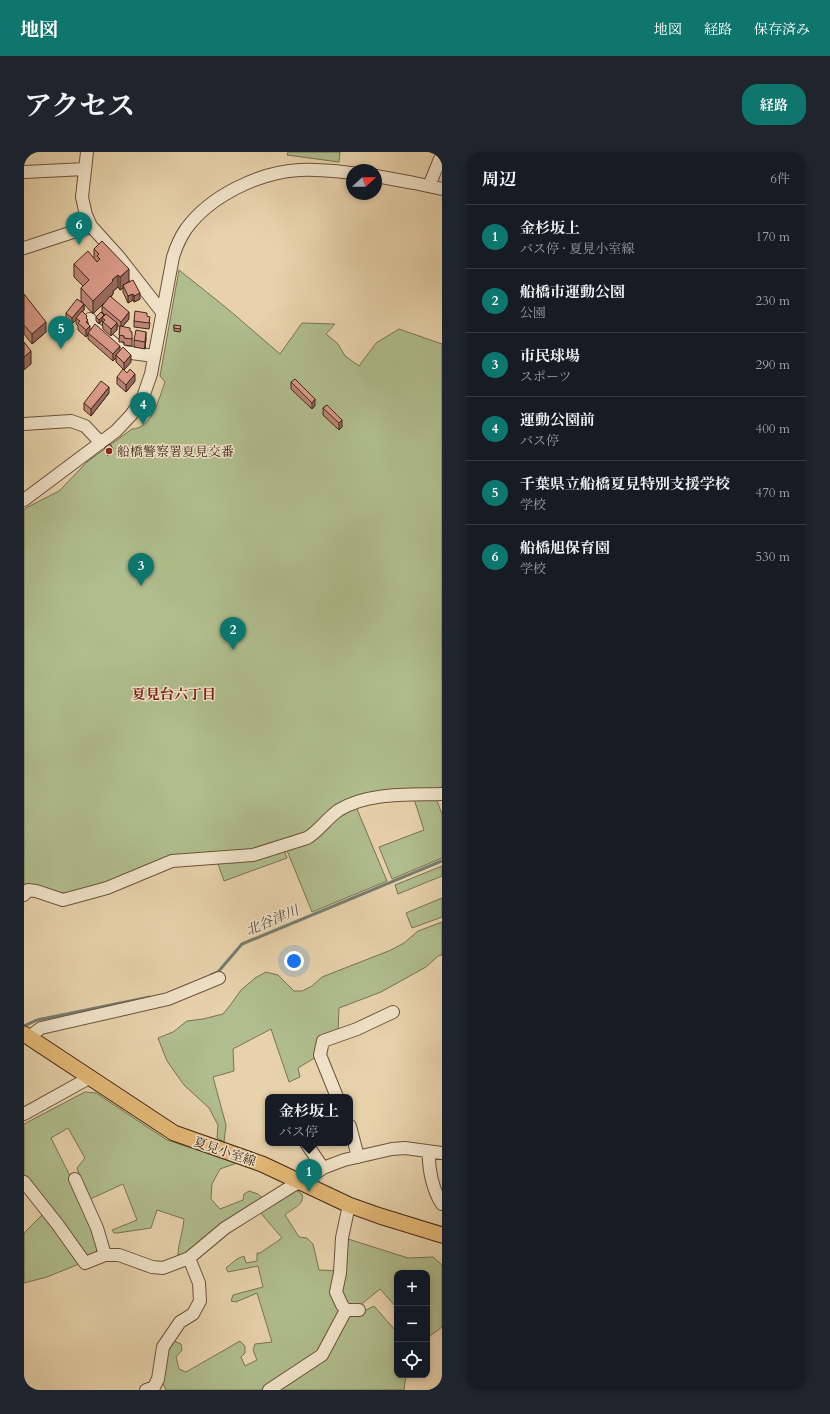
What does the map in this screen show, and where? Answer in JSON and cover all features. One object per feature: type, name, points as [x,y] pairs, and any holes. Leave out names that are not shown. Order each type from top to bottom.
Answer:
[{"type":"main road","name":"夏見小室線","points":[[26,1035],[174,1133],[262,1164],[301,1181],[348,1205],[442,1235]]},
{"type":"street","points":[[87,152],[82,197],[86,215],[91,226],[119,257],[162,312]]},
{"type":"street","points":[[429,186],[442,154]]},
{"type":"street","points":[[24,172],[85,169]]},
{"type":"street","points":[[24,500],[116,431],[131,415],[142,400],[151,374],[173,257],[178,242],[185,230],[195,218],[218,199],[239,186],[257,179],[289,171],[324,169],[346,172]]},
{"type":"street","points":[[382,177],[442,189]]},
{"type":"street","points":[[24,248],[91,226]]},
{"type":"street","points":[[90,319],[95,328],[124,352],[154,356]]},
{"type":"street","points":[[24,424],[71,420],[85,426],[101,443]]},
{"type":"street","points":[[24,896],[28,890],[36,890],[63,900],[107,888],[172,861],[253,855],[306,838],[312,835],[326,820],[340,810],[367,799],[379,796],[442,794]]},
{"type":"street","points":[[26,1035],[40,1028],[168,999],[219,978]]},
{"type":"street","points":[[336,1094],[320,1055],[323,1041],[357,1029],[394,1012]]},
{"type":"street","points":[[24,1114],[89,1078]]},
{"type":"street","points":[[353,1138],[358,1157]]},
{"type":"street","points":[[308,1146],[323,1168]]},
{"type":"street","points":[[24,1182],[58,1225],[85,1263],[105,1254],[119,1255],[152,1267],[163,1268],[189,1258],[225,1228],[292,1186],[310,1178],[323,1168],[358,1157],[405,1148],[442,1153]]},
{"type":"street","points":[[429,1152],[428,1161],[432,1178],[439,1200],[442,1204]]},
{"type":"street","points":[[75,1179],[96,1228],[105,1254]]},
{"type":"street","points":[[346,1310],[336,1292],[340,1273],[342,1238],[348,1205]]},
{"type":"street","points":[[146,1390],[154,1387],[158,1380],[163,1347],[180,1322],[193,1314],[200,1301],[199,1283],[189,1258]]},
{"type":"street","points":[[346,1310],[359,1310]]},
{"type":"street","points":[[269,1390],[322,1356],[346,1310]]},
{"type":"green space","points":[[288,152],[340,152],[339,162],[287,155]]},
{"type":"green space","points":[[179,270],[229,310],[280,354],[302,323],[335,324],[326,334],[338,344],[345,356],[359,366],[376,343],[399,329],[442,344],[442,791],[379,791],[308,834],[291,841],[139,873],[64,896],[24,891],[24,509],[59,491],[87,462],[132,429],[139,428],[145,424],[154,412],[165,382],[160,376]]},
{"type":"green space","points":[[436,798],[442,814],[442,858],[392,879],[379,847],[424,830],[414,799]]},
{"type":"green space","points":[[354,807],[357,809],[387,881],[312,912],[286,848],[342,811]]},
{"type":"green space","points":[[284,850],[287,858],[224,881],[218,861]]},
{"type":"green space","points":[[442,866],[442,876],[398,894],[395,885]]},
{"type":"green space","points":[[442,898],[442,917],[412,928],[406,913]]},
{"type":"green space","points":[[442,922],[442,955],[438,956],[426,967],[381,992],[339,1008],[338,1032],[316,1057],[298,1068],[300,1077],[289,1082],[271,1029],[233,1049],[234,1071],[213,1077],[226,1125],[224,1142],[217,1138],[218,1125],[209,1108],[184,1085],[167,1061],[158,1038],[173,1032],[187,1021],[223,1014],[241,990],[255,978],[266,972],[278,975],[294,991],[302,991],[312,986],[322,977],[391,950],[404,943],[418,931]]},
{"type":"green space","points":[[85,1092],[96,1093],[167,1140],[237,1163],[220,1169],[212,1184],[211,1199],[220,1209],[243,1200],[244,1194],[249,1191],[258,1194],[265,1200],[178,1260],[178,1250],[184,1219],[157,1210],[151,1228],[114,1233],[112,1230],[137,1220],[123,1184],[88,1200],[77,1168],[85,1158],[68,1128],[51,1138],[83,1202],[99,1251],[85,1257],[24,1178],[24,1124]]},
{"type":"green space","points":[[295,1189],[302,1194],[302,1201],[298,1206],[285,1215],[299,1237],[307,1238],[313,1244],[319,1270],[338,1271],[343,1310],[320,1355],[266,1390],[166,1390],[161,1379],[166,1346],[172,1340],[181,1344],[182,1350],[176,1357],[179,1369],[186,1372],[240,1341],[245,1346],[245,1353],[241,1357],[245,1366],[257,1360],[253,1350],[255,1344],[272,1342],[257,1293],[236,1302],[231,1301],[233,1295],[263,1287],[258,1266],[228,1272],[226,1268],[237,1259],[244,1256],[246,1263],[257,1261],[257,1253],[260,1253],[282,1238],[259,1211]]},
{"type":"green space","points":[[45,1212],[79,1264],[47,1277],[24,1283],[24,1233]]},
{"type":"green space","points":[[345,1238],[408,1258],[433,1257],[442,1265],[442,1327],[430,1336],[430,1270],[394,1270],[394,1305],[380,1289],[358,1307],[350,1307],[340,1292]]},
{"type":"green space","points":[[374,1306],[394,1329],[394,1378],[406,1378],[404,1390],[273,1390],[323,1356],[346,1315],[362,1312]]},
{"type":"building","points":[[102,241],[129,269],[120,277],[118,275],[112,280],[113,281],[93,301],[81,288],[89,280],[74,264],[88,251],[97,262],[100,259],[97,256],[99,254],[94,249]]},
{"type":"building","points":[[133,280],[140,293],[134,296],[133,294],[128,296],[123,285]]},
{"type":"building","points":[[24,294],[46,322],[32,334],[24,325]]},
{"type":"building","points":[[110,296],[129,312],[121,322],[102,306]]},
{"type":"building","points":[[77,299],[84,304],[72,318],[66,313]]},
{"type":"building","points":[[82,311],[87,316],[86,318],[88,320],[86,322],[90,326],[86,330],[78,323],[80,321],[76,318]]},
{"type":"building","points":[[135,311],[147,313],[147,316],[150,317],[149,323],[134,321]]},
{"type":"building","points":[[101,312],[104,315],[99,320],[96,317]]},
{"type":"building","points":[[106,314],[117,323],[111,329],[103,322],[105,320],[102,318]]},
{"type":"building","points":[[95,324],[120,346],[113,354],[88,333]]},
{"type":"building","points":[[174,325],[181,326],[180,329],[174,328]]},
{"type":"building","points":[[120,326],[130,328],[130,331],[132,332],[132,339],[124,338],[124,336],[119,335]]},
{"type":"building","points":[[136,330],[146,332],[145,342],[134,340]]},
{"type":"building","points":[[24,342],[31,351],[24,357]]},
{"type":"building","points":[[123,347],[131,355],[124,363],[116,355]]},
{"type":"building","points":[[123,369],[127,373],[130,369],[135,374],[126,385],[117,377]]},
{"type":"building","points":[[295,379],[315,399],[312,403],[291,382]]},
{"type":"building","points":[[101,381],[109,387],[91,409],[84,403]]},
{"type":"building","points":[[327,405],[342,420],[339,423],[323,408]]},
{"type":"building","points":[[110,444],[113,449],[108,452],[105,447]]},
{"type":"waterway","name":"北谷津川","points":[[211,975],[218,972],[242,944],[442,861]]},
{"type":"waterway","name":"北谷津川","points":[[24,1026],[37,1020],[150,997]]},
{"type":"place","name":"船橋旭保育園","points":[[79,245]]},
{"type":"place","name":"千葉県立船橋夏見特別支援学校","points":[[61,349]]},
{"type":"place","name":"運動公園前","points":[[143,425]]},
{"type":"place","name":"船橋警察署夏見交番","points":[[109,451]]},
{"type":"place","name":"市民球場","points":[[141,586]]},
{"type":"place","name":"船橋市運動公園","points":[[233,650]]},
{"type":"place","name":"金杉坂上","points":[[309,1192]]},
{"type":"district","name":"夏見台六丁目","points":[[174,694]]}]
